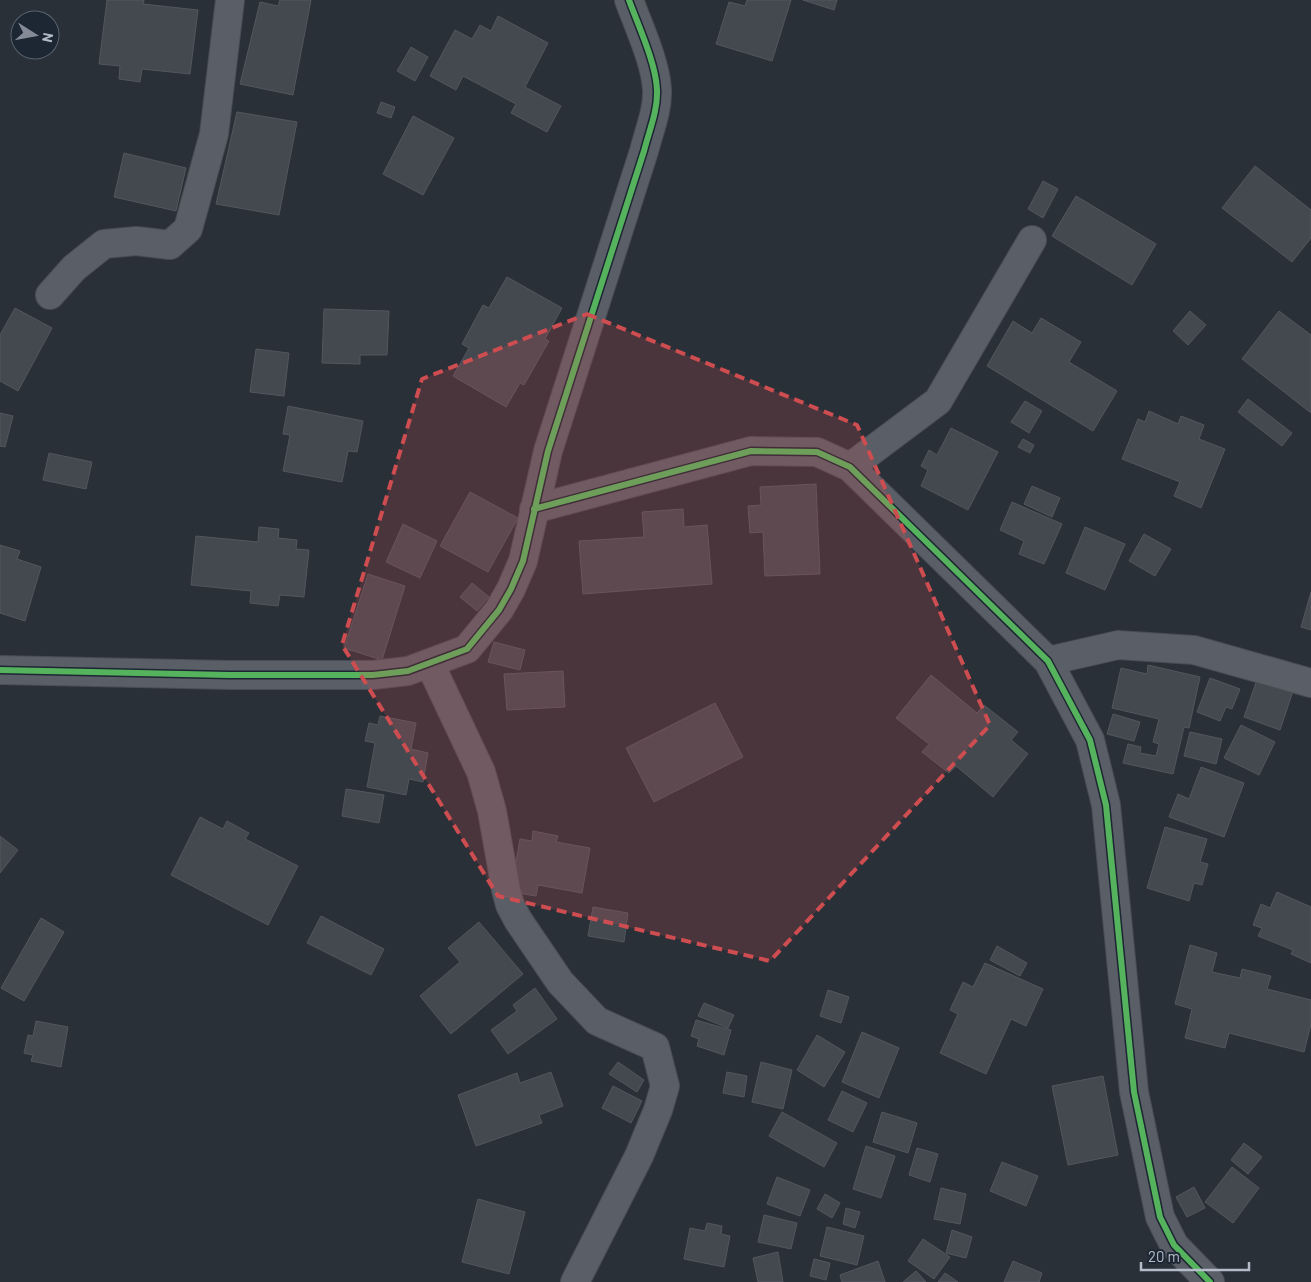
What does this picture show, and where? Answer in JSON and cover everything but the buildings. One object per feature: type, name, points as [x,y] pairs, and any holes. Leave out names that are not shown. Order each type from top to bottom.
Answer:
[{"type":"street","points":[[50,295],[74,268],[104,244],[136,241],[170,245],[188,229],[214,134],[230,0]]},
{"type":"street","points":[[0,670],[229,675],[373,675],[408,671],[467,649],[499,610],[511,589],[523,561],[548,451],[644,151],[655,108],[658,90],[655,74],[629,0]]},
{"type":"street","points":[[850,467],[938,401],[1032,240]]},
{"type":"street","points":[[534,509],[751,451],[817,452],[850,467],[1048,661],[1090,740],[1106,805],[1134,1092],[1160,1217],[1174,1245],[1210,1282]]},
{"type":"street","points":[[1048,661],[1118,645],[1194,650],[1311,683]]},
{"type":"street","points":[[430,664],[481,772],[492,811],[506,890],[510,905],[518,920],[560,982],[597,1021],[655,1046],[665,1086],[639,1156],[575,1282]]},
{"type":"highlighted area","points":[[587,314],[857,425],[990,725],[770,961],[498,896],[342,645],[422,379]]},
{"type":"cycle path","points":[[0,670],[229,675],[373,675],[408,671],[467,649],[499,610],[511,589],[523,561],[548,451],[653,120],[657,98],[656,79],[642,32],[629,0]]},
{"type":"cycle path","points":[[534,509],[751,451],[817,452],[850,467],[1048,661],[1090,740],[1106,805],[1134,1092],[1160,1217],[1174,1245],[1210,1282]]}]
